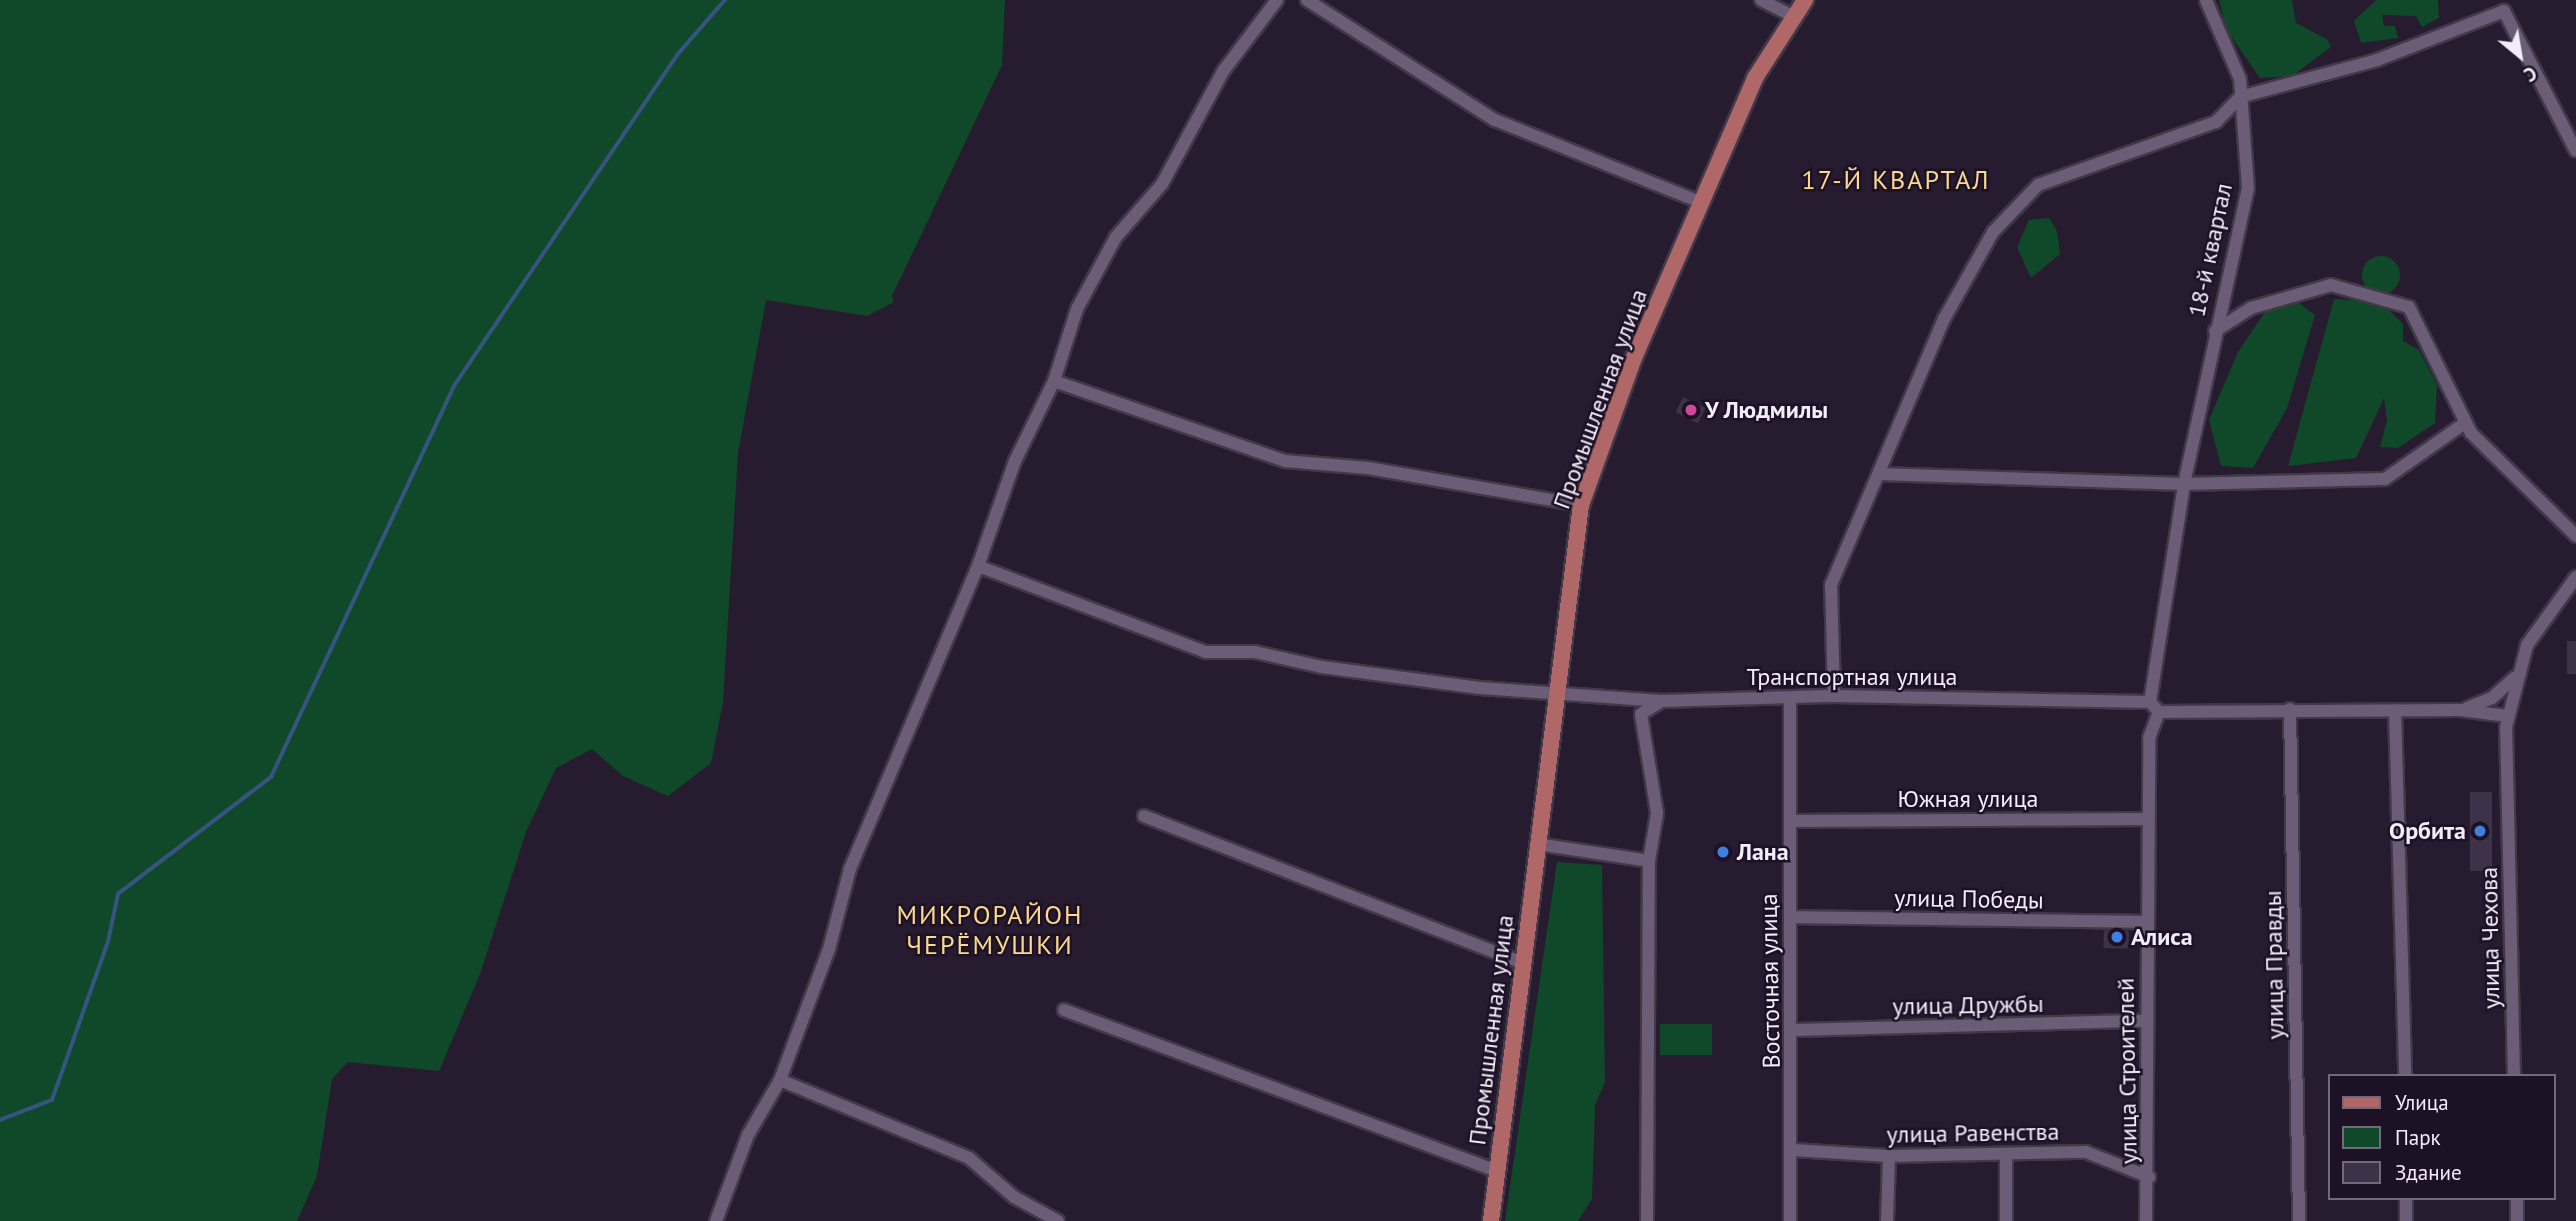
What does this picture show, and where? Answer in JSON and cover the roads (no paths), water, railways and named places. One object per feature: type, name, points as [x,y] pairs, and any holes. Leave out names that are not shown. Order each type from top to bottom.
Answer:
[{"type":"main road","name":"Промышленная улица","points":[[1491,1221],[1554,691],[1581,505],[1634,358],[1755,78],[1791,15],[1805,0]]},
{"type":"street","points":[[716,1221],[748,1135],[780,1080],[829,949],[850,869],[978,566],[1014,461],[1054,381],[1077,309],[1116,237],[1161,184],[1224,70],[1277,0]]},
{"type":"street","points":[[1307,0],[1495,120],[1702,203]]},
{"type":"street","points":[[1761,0],[1791,15]]},
{"type":"street","name":"18-й квартал","points":[[2154,707],[2184,484],[2248,188],[2240,79],[2206,0]]},
{"type":"street","points":[[1834,696],[1831,585],[1944,319],[1993,232],[2038,185],[2216,122],[2240,97],[2377,60],[2504,10],[2576,151]]},
{"type":"street","points":[[2215,331],[2251,308],[2331,285],[2409,307],[2465,422],[2576,536]]},
{"type":"street","points":[[1054,381],[1285,461],[1367,468],[1581,505]]},
{"type":"street","points":[[1879,474],[2184,484],[2385,479],[2465,422]]},
{"type":"street","name":"Транспортная улица","points":[[978,566],[1206,652],[1255,652],[1335,669],[1554,691],[1662,701],[1834,696],[2154,707],[2460,710]]},
{"type":"street","points":[[2460,710],[2508,716],[2516,675],[2534,632],[2576,577]]},
{"type":"street","points":[[2460,710],[2493,698],[2516,675]]},
{"type":"street","name":"Восточная улица","points":[[1790,698],[1793,1150],[1790,1221]]},
{"type":"street","points":[[1647,1221],[1649,861],[1657,813],[1641,714],[1662,701]]},
{"type":"street","name":"улица Строителей","points":[[2146,1221],[2149,1177],[2146,1021],[2147,819],[2149,738],[2154,707]]},
{"type":"street","name":"улица Правды","points":[[2290,709],[2299,1221]]},
{"type":"street","points":[[2395,710],[2405,1074]]},
{"type":"street","name":"улица Чехова","points":[[2508,716],[2514,1074]]},
{"type":"street","points":[[1144,816],[1523,963]]},
{"type":"street","name":"Южная улица","points":[[1790,821],[2147,819]]},
{"type":"street","points":[[1537,844],[1649,861]]},
{"type":"street","name":"улица Победы","points":[[1790,917],[2147,922]]},
{"type":"street","points":[[1064,1010],[1497,1171]]},
{"type":"street","name":"улица Дружбы","points":[[1792,1030],[2146,1021]]},
{"type":"street","points":[[780,1080],[969,1158],[1014,1197],[1058,1221]]},
{"type":"street","name":"улица Равенства","points":[[1793,1150],[1889,1156],[2006,1157],[2086,1152],[2149,1177]]},
{"type":"street","points":[[1887,1221],[1889,1156]]},
{"type":"street","points":[[2006,1157],[2006,1221]]},
{"type":"street","points":[[2406,1200],[2406,1221]]},
{"type":"street","points":[[2517,1200],[2517,1221]]},
{"type":"waterway","points":[[0,1120],[52,1100],[108,942],[118,894],[271,777],[454,386],[678,54],[725,0]]},
{"type":"place","name":"У Людмилы","points":[[1691,410]]},
{"type":"place","name":"Орбита","points":[[2480,831]]},
{"type":"place","name":"Лана","points":[[1723,852]]},
{"type":"place","name":"Алиса","points":[[2117,937]]},
{"type":"district","name":"17-Й КВАРТАЛ","points":[[1896,180]]},
{"type":"district","name":"МИКРОРАЙОН ЧЕРЁМУШКИ","points":[[990,930]]}]
